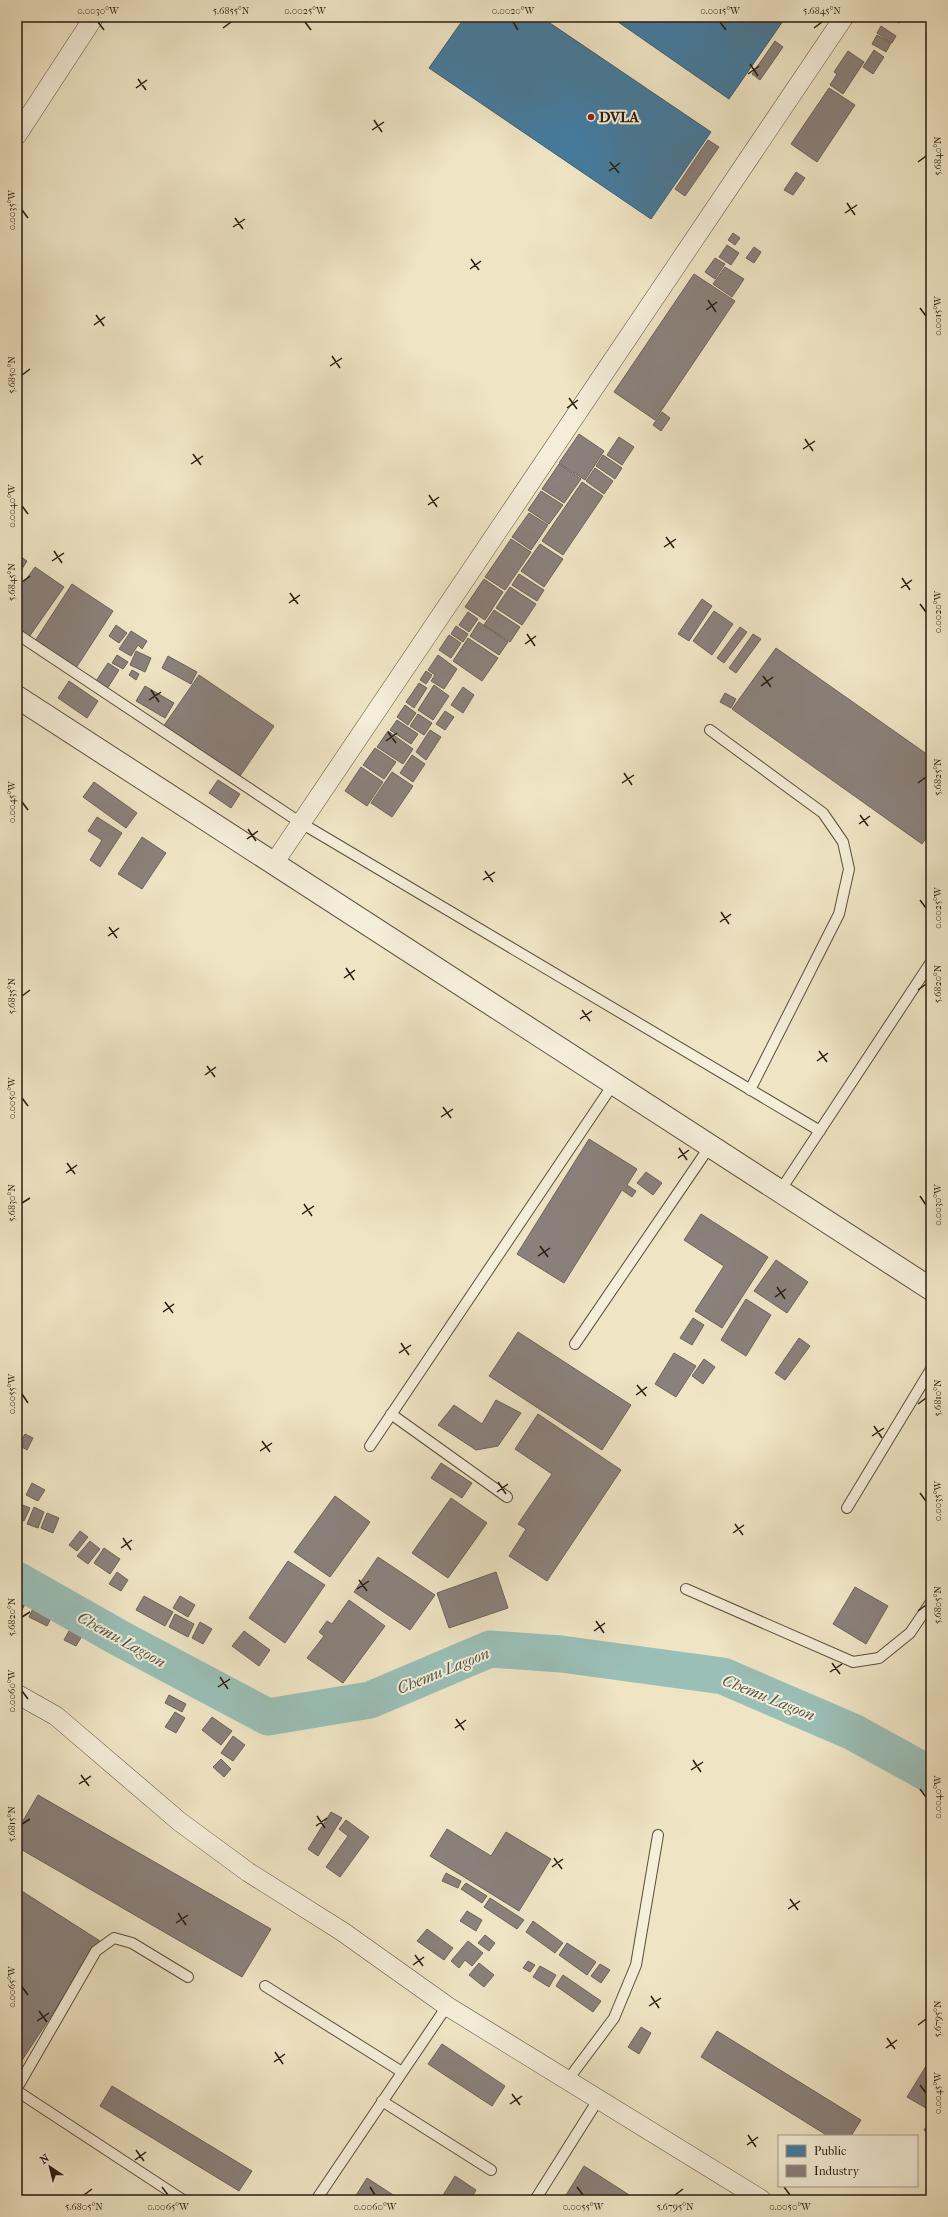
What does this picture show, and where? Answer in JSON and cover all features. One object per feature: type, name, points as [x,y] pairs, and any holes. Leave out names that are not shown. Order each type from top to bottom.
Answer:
[{"type":"street","points":[[17,135],[94,17]]},
{"type":"street","points":[[274,863],[844,17]]},
{"type":"street","points":[[17,698],[931,1289]]},
{"type":"street","points":[[17,1694],[56,1716],[180,1822],[248,1872],[343,1932],[447,2006],[762,2200]]},
{"type":"lane","points":[[17,634],[301,824],[820,1131]]},
{"type":"lane","points":[[710,730],[823,813],[843,842],[849,869],[839,914],[750,1090]]},
{"type":"lane","points":[[780,1191],[931,962]]},
{"type":"lane","points":[[370,1446],[614,1083]]},
{"type":"lane","points":[[575,1344],[710,1146]]},
{"type":"lane","points":[[848,1508],[931,1369]]},
{"type":"lane","points":[[391,1414],[507,1497]]},
{"type":"lane","points":[[686,1589],[853,1662],[879,1658],[910,1633],[931,1602]]},
{"type":"lane","points":[[567,2081],[614,2018],[636,1965],[658,1835]]},
{"type":"lane","points":[[183,2200],[17,2089],[96,1951],[114,1938],[132,1943],[188,1977]]},
{"type":"lane","points":[[265,1986],[402,2072]]},
{"type":"lane","points":[[316,2200],[447,2006]]},
{"type":"lane","points":[[535,2200],[598,2100]]},
{"type":"lane","points":[[382,2101],[491,2170]]},
{"type":"building: Public","points":[[465,17],[541,17],[711,132],[651,219],[429,68]]},
{"type":"building: Public","points":[[611,17],[776,17],[783,21],[729,99]]},
{"type":"building: Industry","points":[[889,17],[902,17],[899,23]]},
{"type":"building: Industry","points":[[881,26],[896,36],[892,43],[877,33]]},
{"type":"building: Industry","points":[[877,35],[891,43],[886,52],[872,44]]},
{"type":"building: Industry","points":[[775,41],[783,47],[760,80],[752,74]]},
{"type":"building: Industry","points":[[874,50],[884,57],[873,74],[863,67]]},
{"type":"building: Industry","points":[[848,51],[864,62],[843,94],[830,85],[837,74],[834,72]]},
{"type":"building: Industry","points":[[829,88],[855,105],[817,162],[791,144]]},
{"type":"building: Industry","points":[[708,140],[719,147],[685,196],[675,189]]},
{"type":"building: Industry","points":[[796,172],[805,178],[793,195],[784,190]]},
{"type":"building: Industry","points":[[733,233],[740,238],[735,245],[728,240]]},
{"type":"building: Industry","points":[[727,245],[739,253],[731,265],[719,257]]},
{"type":"building: Industry","points":[[754,247],[761,252],[754,263],[746,258]]},
{"type":"building: Industry","points":[[715,258],[725,264],[715,279],[705,272]]},
{"type":"building: Industry","points":[[725,267],[744,279],[732,297],[713,284]]},
{"type":"building: Industry","points":[[694,274],[735,301],[655,420],[614,392]]},
{"type":"building: Industry","points":[[662,412],[670,418],[661,431],[653,425]]},
{"type":"building: Industry","points":[[579,434],[604,451],[585,480],[559,463]]},
{"type":"building: Industry","points":[[619,437],[634,447],[622,465],[607,455]]},
{"type":"building: Industry","points":[[603,455],[622,468],[615,479],[596,466]]},
{"type":"building: Industry","points":[[559,464],[581,479],[564,503],[542,489]]},
{"type":"building: Industry","points":[[595,468],[613,481],[604,494],[586,481]]},
{"type":"building: Industry","points":[[582,482],[603,496],[563,555],[542,541]]},
{"type":"building: Industry","points":[[541,491],[563,505],[549,524],[528,510]]},
{"type":"building: Industry","points":[[529,513],[548,525],[531,550],[512,537]]},
{"type":"building: Industry","points":[[511,539],[531,552],[505,590],[485,577]]},
{"type":"building: Industry","points":[[540,544],[563,559],[544,587],[521,571]]},
{"type":"building: Industry","points":[[17,554],[27,561],[17,577]]},
{"type":"building: Industry","points":[[35,567],[64,587],[29,637],[17,629],[17,592]]},
{"type":"building: Industry","points":[[519,574],[544,590],[537,601],[512,585]]},
{"type":"building: Industry","points":[[484,579],[503,592],[485,620],[465,607]]},
{"type":"building: Industry","points":[[72,584],[113,611],[76,668],[35,641]]},
{"type":"building: Industry","points":[[510,587],[536,604],[522,625],[496,608]]},
{"type":"building: Industry","points":[[702,599],[712,606],[689,641],[678,634]]},
{"type":"building: Industry","points":[[494,610],[520,627],[510,642],[484,625]]},
{"type":"building: Industry","points":[[714,611],[733,624],[712,655],[693,641]]},
{"type":"building: Industry","points":[[468,612],[478,619],[469,632],[459,625]]},
{"type":"building: Industry","points":[[479,622],[508,642],[499,655],[470,636]]},
{"type":"building: Industry","points":[[116,625],[127,633],[119,643],[109,636]]},
{"type":"building: Industry","points":[[456,626],[468,634],[463,642],[451,634]]},
{"type":"building: Industry","points":[[740,627],[747,632],[724,663],[717,658]]},
{"type":"building: Industry","points":[[131,631],[147,641],[142,649],[138,645],[131,656],[119,649]]},
{"type":"building: Industry","points":[[753,634],[761,639],[736,673],[729,668]]},
{"type":"building: Industry","points":[[449,635],[461,643],[451,658],[439,650]]},
{"type":"building: Industry","points":[[468,638],[498,658],[482,681],[453,661]]},
{"type":"building: Industry","points":[[776,648],[931,757],[931,831],[922,844],[732,709]]},
{"type":"building: Industry","points":[[136,651],[151,658],[145,672],[130,665]]},
{"type":"building: Industry","points":[[117,655],[128,662],[123,669],[112,663]]},
{"type":"building: Industry","points":[[438,655],[457,669],[444,689],[431,681],[435,675],[428,670]]},
{"type":"building: Industry","points":[[168,656],[197,672],[191,684],[162,668]]},
{"type":"building: Industry","points":[[108,663],[119,670],[107,689],[96,681]]},
{"type":"building: Industry","points":[[132,670],[139,674],[136,680],[129,675]]},
{"type":"building: Industry","points":[[426,671],[432,675],[426,684],[420,680]]},
{"type":"building: Industry","points":[[199,675],[274,726],[238,779],[163,727]]},
{"type":"building: Industry","points":[[69,681],[98,701],[87,718],[58,698]]},
{"type":"building: Industry","points":[[419,683],[427,688],[414,708],[406,702]]},
{"type":"building: Industry","points":[[434,685],[449,696],[433,720],[418,710]]},
{"type":"building: Industry","points":[[145,686],[174,703],[165,718],[136,701]]},
{"type":"building: Industry","points":[[463,687],[474,695],[463,713],[451,705]]},
{"type":"building: Industry","points":[[725,693],[736,699],[731,708],[720,702]]},
{"type":"building: Industry","points":[[405,705],[416,713],[408,725],[397,717]]},
{"type":"building: Industry","points":[[445,711],[454,717],[445,730],[436,724]]},
{"type":"building: Industry","points":[[418,714],[432,723],[424,735],[410,726]]},
{"type":"building: Industry","points":[[397,720],[418,734],[411,744],[390,730]]},
{"type":"building: Industry","points":[[430,730],[441,737],[426,760],[416,752]]},
{"type":"building: Industry","points":[[388,731],[413,749],[403,764],[377,747]]},
{"type":"building: Industry","points":[[17,741],[22,745],[17,753]]},
{"type":"building: Industry","points":[[375,748],[396,762],[384,779],[363,765]]},
{"type":"building: Industry","points":[[412,755],[425,764],[413,782],[400,773]]},
{"type":"building: Industry","points":[[361,767],[383,782],[367,806],[345,791]]},
{"type":"building: Industry","points":[[392,772],[413,786],[392,817],[371,803]]},
{"type":"building: Industry","points":[[218,780],[240,794],[231,808],[209,793]]},
{"type":"building: Industry","points":[[94,782],[137,813],[126,828],[83,797]]},
{"type":"building: Industry","points":[[97,817],[122,833],[100,867],[90,860],[102,840],[88,831]]},
{"type":"building: Industry","points":[[142,837],[166,853],[142,889],[118,874]]},
{"type":"building: Industry","points":[[589,1139],[637,1169],[627,1185],[636,1191],[632,1197],[622,1190],[564,1283],[517,1254]]},
{"type":"building: Industry","points":[[646,1172],[662,1183],[653,1195],[637,1183]]},
{"type":"building: Industry","points":[[701,1214],[768,1257],[722,1328],[695,1311],[724,1266],[684,1240]]},
{"type":"building: Industry","points":[[776,1260],[808,1282],[787,1313],[754,1291]]},
{"type":"building: Industry","points":[[746,1299],[771,1315],[746,1356],[721,1340]]},
{"type":"building: Industry","points":[[693,1318],[704,1325],[692,1345],[680,1338]]},
{"type":"building: Industry","points":[[518,1332],[631,1405],[602,1450],[489,1376]]},
{"type":"building: Industry","points":[[799,1338],[810,1346],[785,1380],[775,1373]]},
{"type":"building: Industry","points":[[674,1353],[696,1366],[676,1397],[655,1384]]},
{"type":"building: Industry","points":[[704,1359],[715,1367],[703,1384],[692,1376]]},
{"type":"building: Industry","points":[[496,1400],[521,1413],[498,1446],[476,1450],[438,1425],[454,1405],[482,1424]]},
{"type":"building: Industry","points":[[538,1414],[621,1470],[547,1581],[509,1556],[526,1529],[518,1524],[552,1474],[515,1449]]},
{"type":"building: Industry","points":[[17,1424],[20,1425],[17,1434]]},
{"type":"building: Industry","points":[[25,1434],[33,1438],[27,1450],[19,1445]]},
{"type":"building: Industry","points":[[441,1463],[472,1483],[462,1498],[431,1478]]},
{"type":"building: Industry","points":[[32,1483],[45,1490],[38,1501],[26,1495]]},
{"type":"building: Industry","points":[[335,1496],[370,1522],[330,1577],[294,1552]]},
{"type":"building: Industry","points":[[451,1498],[487,1523],[448,1578],[412,1553]]},
{"type":"building: Industry","points":[[20,1504],[30,1508],[24,1521],[17,1518]]},
{"type":"building: Industry","points":[[34,1507],[44,1512],[38,1528],[27,1524]]},
{"type":"building: Industry","points":[[47,1513],[59,1518],[53,1533],[41,1528]]},
{"type":"building: Industry","points":[[80,1531],[88,1537],[77,1551],[69,1545]]},
{"type":"building: Industry","points":[[90,1541],[100,1549],[88,1564],[77,1556]]},
{"type":"building: Industry","points":[[104,1548],[120,1559],[110,1574],[94,1563]]},
{"type":"building: Industry","points":[[378,1557],[435,1595],[410,1630],[354,1592]]},
{"type":"building: Industry","points":[[288,1561],[325,1585],[285,1643],[249,1618]]},
{"type":"building: Industry","points":[[117,1572],[128,1580],[121,1591],[109,1584]]},
{"type":"building: Industry","points":[[496,1572],[508,1608],[449,1628],[437,1593]]},
{"type":"building: Industry","points":[[855,1587],[888,1606],[866,1644],[833,1624]]},
{"type":"building: Industry","points":[[18,1593],[28,1598],[19,1616],[17,1615]]},
{"type":"building: Industry","points":[[144,1596],[173,1612],[165,1626],[136,1610]]},
{"type":"building: Industry","points":[[180,1596],[195,1605],[188,1617],[173,1608]]},
{"type":"building: Industry","points":[[349,1600],[385,1626],[343,1683],[307,1658],[324,1636],[319,1632],[327,1621],[332,1624]]},
{"type":"building: Industry","points":[[36,1602],[55,1610],[47,1626],[29,1617]]},
{"type":"building: Industry","points":[[175,1614],[194,1624],[188,1637],[169,1627]]},
{"type":"building: Industry","points":[[200,1622],[212,1629],[203,1644],[192,1638]]},
{"type":"building: Industry","points":[[73,1624],[85,1631],[76,1646],[64,1640]]},
{"type":"building: Industry","points":[[244,1631],[270,1650],[259,1666],[232,1646]]},
{"type":"building: Industry","points":[[169,1695],[186,1704],[182,1712],[165,1703]]},
{"type":"building: Industry","points":[[175,1712],[185,1718],[176,1733],[165,1727]]},
{"type":"building: Industry","points":[[212,1717],[232,1731],[221,1745],[202,1730]]},
{"type":"building: Industry","points":[[233,1736],[245,1745],[233,1761],[221,1753]]},
{"type":"building: Industry","points":[[221,1759],[231,1769],[224,1777],[213,1767]]},
{"type":"building: Industry","points":[[38,1795],[271,1929],[242,1977],[17,1847],[17,1831]]},
{"type":"building: Industry","points":[[331,1812],[342,1818],[318,1856],[308,1849]]},
{"type":"building: Industry","points":[[346,1820],[369,1837],[340,1877],[326,1867],[348,1836],[339,1829]]},
{"type":"building: Industry","points":[[447,1829],[491,1856],[506,1832],[551,1859],[519,1911],[430,1856]]},
{"type":"building: Industry","points":[[446,1873],[461,1881],[458,1888],[442,1881]]},
{"type":"building: Industry","points":[[466,1883],[487,1896],[482,1903],[461,1889]]},
{"type":"building: Industry","points":[[17,1888],[100,1941],[17,2068]]},
{"type":"building: Industry","points":[[490,1898],[524,1920],[517,1929],[484,1907]]},
{"type":"building: Industry","points":[[467,1911],[482,1920],[476,1931],[460,1921]]},
{"type":"building: Industry","points":[[533,1921],[563,1943],[555,1953],[526,1932]]},
{"type":"building: Industry","points":[[427,1929],[453,1948],[444,1960],[417,1941]]},
{"type":"building: Industry","points":[[485,1935],[495,1943],[489,1951],[478,1943]]},
{"type":"building: Industry","points":[[468,1941],[483,1953],[472,1966],[465,1960],[459,1968],[451,1961]]},
{"type":"building: Industry","points":[[567,1943],[596,1962],[587,1975],[559,1955]]},
{"type":"building: Industry","points":[[528,1961],[535,1965],[530,1972],[523,1968]]},
{"type":"building: Industry","points":[[479,1963],[494,1975],[484,1987],[469,1975]]},
{"type":"building: Industry","points":[[600,1964],[610,1970],[601,1983],[591,1976]]},
{"type":"building: Industry","points":[[540,1966],[556,1975],[549,1987],[533,1977]]},
{"type":"building: Industry","points":[[563,1975],[601,2001],[593,2012],[556,1986]]},
{"type":"building: Industry","points":[[641,2027],[651,2033],[639,2054],[628,2047]]},
{"type":"building: Industry","points":[[717,2031],[861,2120],[852,2135],[826,2135],[701,2057]]},
{"type":"building: Industry","points":[[442,2044],[505,2086],[492,2106],[428,2064]]},
{"type":"building: Industry","points":[[931,2058],[931,2111],[907,2097]]},
{"type":"building: Industry","points":[[112,2086],[252,2171],[239,2191],[100,2106]]},
{"type":"building: Industry","points":[[931,2120],[931,2135],[924,2130]]},
{"type":"building: Industry","points":[[584,2166],[634,2198],[632,2200],[563,2200]]},
{"type":"building: Industry","points":[[455,2176],[476,2190],[470,2200],[440,2200]]},
{"type":"building: Industry","points":[[367,2178],[401,2200],[353,2200]]},
{"type":"waterway","name":"Chemu Lagoon","points":[[17,1580],[121,1639],[268,1717],[370,1700],[490,1649],[561,1654],[723,1676],[853,1732],[931,1775]]},
{"type":"place","name":"DVLA","points":[[591,117]]}]
